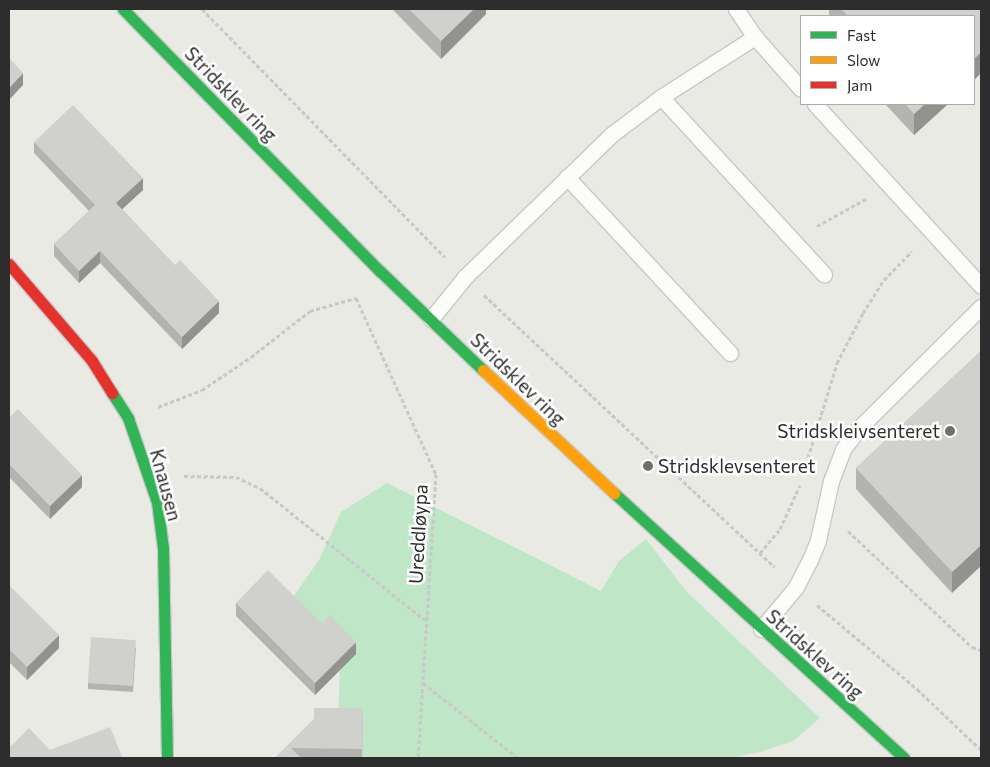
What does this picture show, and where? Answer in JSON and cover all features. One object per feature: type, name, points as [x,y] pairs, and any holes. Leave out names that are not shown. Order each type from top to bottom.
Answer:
[{"type":"street","name":"Stridsklev ring","points":[[123,9],[380,271],[568,452],[904,758]]},
{"type":"street","name":"Knausen","points":[[9,264],[92,362],[128,418],[157,502],[163,548],[167,758]]},
{"type":"lane","points":[[736,9],[755,37],[800,88]]},
{"type":"lane","points":[[431,320],[465,277],[611,135],[661,97],[755,37]]},
{"type":"lane","points":[[661,97],[824,274]]},
{"type":"lane","points":[[816,105],[981,286]]},
{"type":"lane","points":[[567,177],[730,354]]},
{"type":"lane","points":[[761,629],[796,587],[818,540],[831,481],[843,449],[860,426],[981,307]]},
{"type":"path","points":[[202,9],[465,277],[796,587],[917,689],[981,750]]},
{"type":"path","points":[[792,240],[891,186]]},
{"type":"path","points":[[805,467],[837,363],[863,313],[884,280],[931,230]]},
{"type":"path","name":"Ureddløypa","points":[[128,418],[202,390],[251,357],[310,311],[356,298],[436,474],[418,758]]},
{"type":"path","points":[[149,479],[195,475],[236,477],[260,488],[427,621]]},
{"type":"path","points":[[760,553],[780,529],[797,494],[802,476]]},
{"type":"path","points":[[797,494],[824,510],[866,546],[972,647],[981,650]]},
{"type":"path","points":[[423,682],[518,758]]},
{"type":"green space","points":[[387,483],[601,591],[619,561],[646,539],[686,591],[820,718],[793,741],[760,752],[731,758],[337,758],[340,662],[291,600],[319,560],[341,512]]},
{"type":"building","points":[[409,9],[474,9],[441,41]]},
{"type":"building","points":[[841,9],[981,9],[981,52],[975,58],[975,15],[847,15]]},
{"type":"building","points":[[9,58],[23,73],[9,88]]},
{"type":"building","points":[[73,105],[143,178],[116,203],[175,265],[180,260],[219,301],[182,337],[100,251],[79,271],[54,244],[95,205],[34,142]]},
{"type":"building","points":[[906,105],[924,105],[914,114]]},
{"type":"building","name":"Stridskleivsenteret","points":[[981,351],[981,545],[952,572],[856,468]]},
{"type":"building","points":[[18,409],[82,475],[50,506],[9,464],[9,418]]},
{"type":"building","points":[[268,570],[322,624],[330,615],[356,642],[315,683],[236,603]]},
{"type":"building","points":[[9,585],[59,635],[27,667],[9,649]]},
{"type":"building","points":[[91,637],[136,640],[133,686],[88,683]]},
{"type":"building","points":[[314,708],[363,708],[362,749],[291,748],[301,758],[275,758],[314,719]]},
{"type":"building","points":[[110,727],[122,757],[9,758],[9,748],[29,728],[50,750]]},
{"type":"traffic: fast","points":[[123,9],[380,271],[483,370]]},
{"type":"traffic: fast","points":[[112,393],[128,418],[157,502],[163,548],[167,758]]},
{"type":"traffic: fast","points":[[614,493],[904,758]]},
{"type":"traffic: slow","points":[[483,370],[614,493]]},
{"type":"traffic: jam","points":[[9,264],[92,361],[112,393]]},
{"type":"place","name":"Stridskleivsenteret","points":[[950,431]]},
{"type":"place","name":"Stridsklevsenteret","points":[[648,466]]}]
